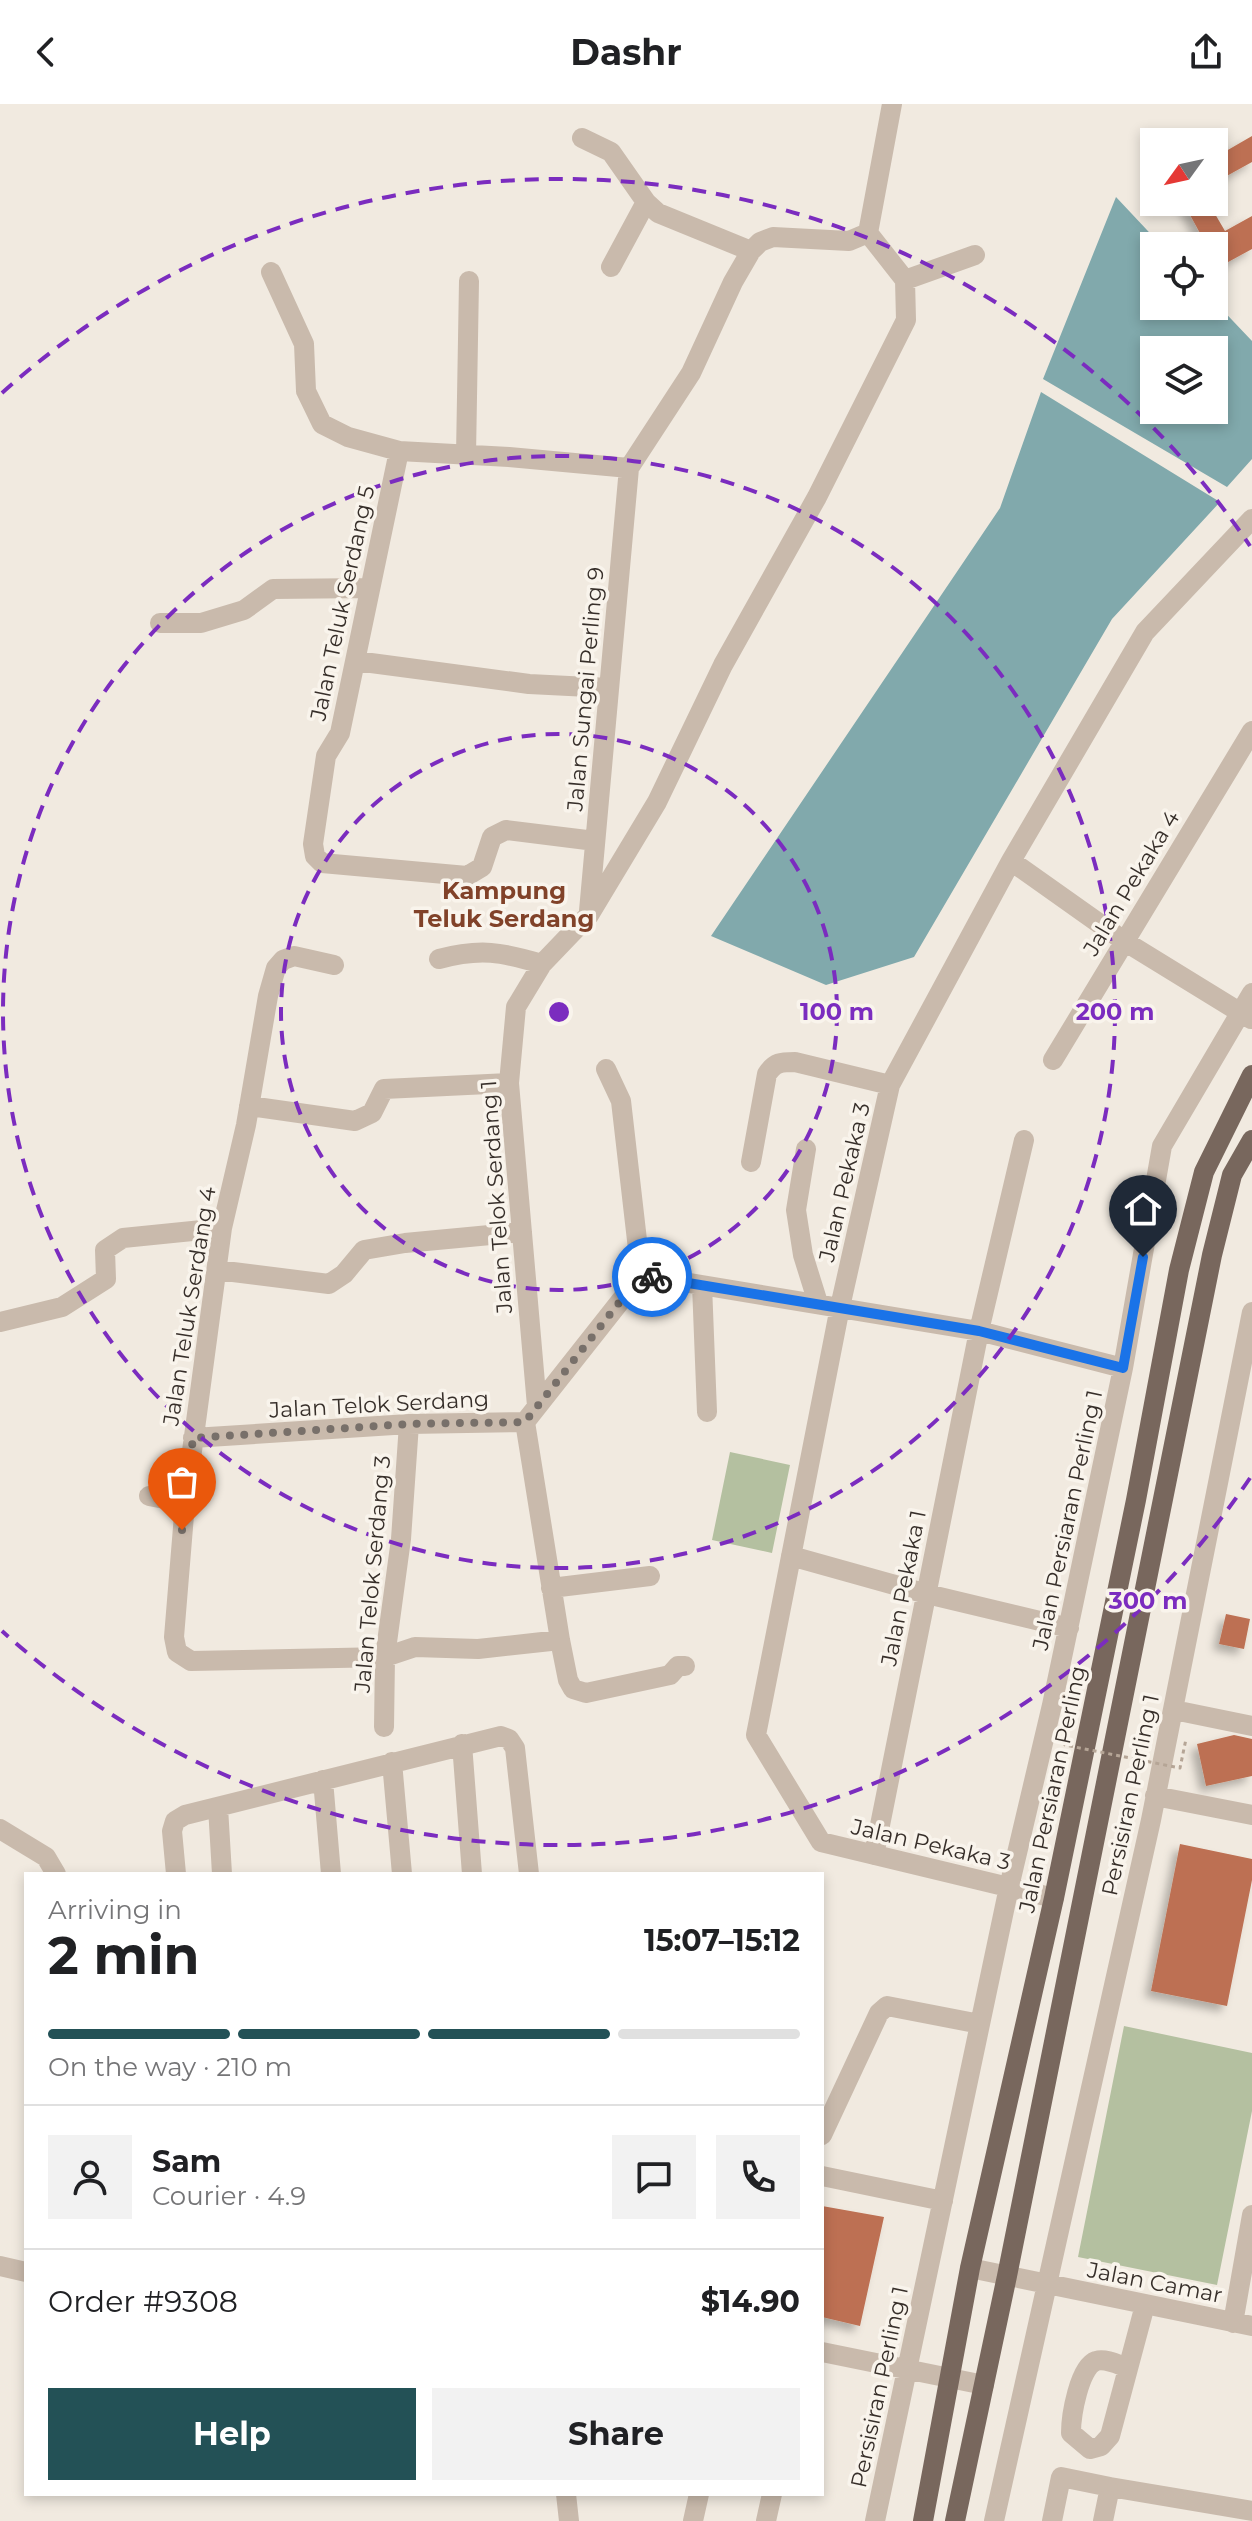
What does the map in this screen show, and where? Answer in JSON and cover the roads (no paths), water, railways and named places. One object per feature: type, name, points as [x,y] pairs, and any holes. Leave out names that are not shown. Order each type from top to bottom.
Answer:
[{"type":"main road","name":"Jalan Persiaran Perling","points":[[923,2521],[970,2268],[1054,1898],[1133,1515],[1179,1270],[1204,1172],[1252,1075]]},
{"type":"main road","points":[[955,2521],[1212,1255],[1232,1175],[1252,1140]]},
{"type":"street","points":[[892,104],[868,233],[905,280],[975,255]]},
{"type":"street","points":[[582,138],[611,152],[646,202],[658,213],[751,251]]},
{"type":"street","points":[[611,267],[646,202]]},
{"type":"street","points":[[271,272],[304,344],[306,391],[322,424],[348,437],[399,451],[629,468],[691,373],[751,251],[760,242],[773,237],[849,241],[868,233]]},
{"type":"street","name":"Jalan Telok Serdang 1","points":[[685,1666],[678,1666],[670,1675],[580,1693],[573,1689],[568,1680],[551,1588],[531,1414],[522,1232],[509,1083],[516,1007],[542,964],[589,915],[657,802],[723,665],[817,497],[906,320],[905,280]]},
{"type":"street","points":[[466,455],[469,281]]},
{"type":"street","name":"Jalan Teluk Serdang 5","points":[[399,451],[340,733],[326,756],[313,844],[315,856],[322,863],[467,876],[482,867],[492,837],[506,830],[595,841]]},
{"type":"street","name":"Jalan Sungai Perling 9","points":[[589,915],[629,468]]},
{"type":"street","name":"Jalan Pekaka 3","points":[[1054,1898],[821,1842],[756,1735],[840,1307],[890,1085],[1011,861],[1145,632],[1252,519]]},
{"type":"street","points":[[160,623],[201,623],[244,610],[273,589],[370,588]]},
{"type":"street","points":[[356,661],[529,684],[609,688]]},
{"type":"street","name":"Jalan Pekaka 4","points":[[1053,1060],[1252,731]]},
{"type":"street","points":[[1011,861],[1124,941],[1246,1015]]},
{"type":"street","points":[[439,959],[467,951],[500,952],[542,964]]},
{"type":"street","name":"Jalan Teluk Serdang 4","points":[[334,965],[294,956],[276,968],[222,1228],[185,1503],[174,1637],[177,1652],[191,1661],[385,1657]]},
{"type":"street","name":"Jalan Persiaran Perling 1","points":[[1009,1887],[1069,1628],[1123,1368],[1162,1146],[1246,1015],[1252,993]]},
{"type":"street","points":[[751,1162],[767,1074],[773,1066],[781,1062],[795,1062],[890,1085]]},
{"type":"street","points":[[531,1414],[641,1275],[621,1101],[606,1069]]},
{"type":"street","points":[[249,1106],[355,1121],[372,1113],[384,1089],[509,1083]]},
{"type":"street","name":"Jalan Pekaka 1","points":[[874,1855],[979,1331],[1024,1140]]},
{"type":"street","points":[[806,1149],[796,1210],[803,1255],[818,1303]]},
{"type":"street","points":[[0,1322],[62,1307],[106,1279],[105,1250],[123,1238],[222,1228]]},
{"type":"street","points":[[217,1270],[329,1284],[344,1274],[364,1250],[522,1232]]},
{"type":"street","points":[[641,1275],[979,1331],[1123,1368]]},
{"type":"street","points":[[702,1285],[707,1412]]},
{"type":"street","name":"Persisiran Perling 1","points":[[994,2521],[1174,1710],[1252,1312]]},
{"type":"street","name":"Jalan Telok Serdang","points":[[193,1438],[531,1414]]},
{"type":"street","name":"Jalan Telok Serdang 3","points":[[384,1727],[385,1657],[401,1539],[409,1424]]},
{"type":"street","points":[[149,1496],[185,1503]]},
{"type":"street","points":[[791,1556],[927,1594],[1069,1628]]},
{"type":"street","points":[[551,1588],[650,1576]]},
{"type":"street","points":[[385,1657],[415,1647],[478,1649],[560,1640]]},
{"type":"street","points":[[1174,1710],[1252,1724]]},
{"type":"street","points":[[176,1872],[172,1831],[175,1821],[185,1815],[501,1736],[509,1739],[515,1748],[529,1872]]},
{"type":"street","points":[[462,1744],[472,1872]]},
{"type":"street","points":[[392,1762],[402,1872]]},
{"type":"street","points":[[323,1780],[331,1872]]},
{"type":"street","points":[[1155,1796],[1252,1815]]},
{"type":"street","points":[[218,1807],[222,1872]]},
{"type":"street","points":[[0,1829],[46,1857],[55,1872]]},
{"type":"street","name":"Persisiran Perling 1","points":[[875,2521],[1009,1887]]},
{"type":"street","points":[[824,2131],[879,2013],[887,2006],[980,2024]]},
{"type":"street","points":[[824,2176],[943,2201]]},
{"type":"street","points":[[1243,2324],[1252,2215]]},
{"type":"street","points":[[0,2266],[24,2272]]},
{"type":"street","name":"Jalan Camar","points":[[970,2268],[1243,2324]]},
{"type":"street","points":[[1128,2368],[1145,2305]]},
{"type":"street","points":[[824,2352],[984,2385]]},
{"type":"street","points":[[1052,2521],[1061,2477],[1252,2511]]},
{"type":"street","points":[[1103,2521],[1110,2487]]},
{"type":"street","points":[[566,2496],[569,2521]]},
{"type":"street","points":[[693,2521],[699,2496]]},
{"type":"street","points":[[766,2521],[772,2496]]},
{"type":"water","points":[[1116,197],[1149,232],[1140,232],[1140,320],[1228,320],[1228,316],[1252,341],[1252,459],[1227,487],[1043,379]]},
{"type":"water","points":[[1041,392],[1220,502],[1112,619],[914,957],[826,985],[711,936],[1000,508]]},
{"type":"district","name":"Kampung Teluk Serdang","points":[[504,905]]}]
